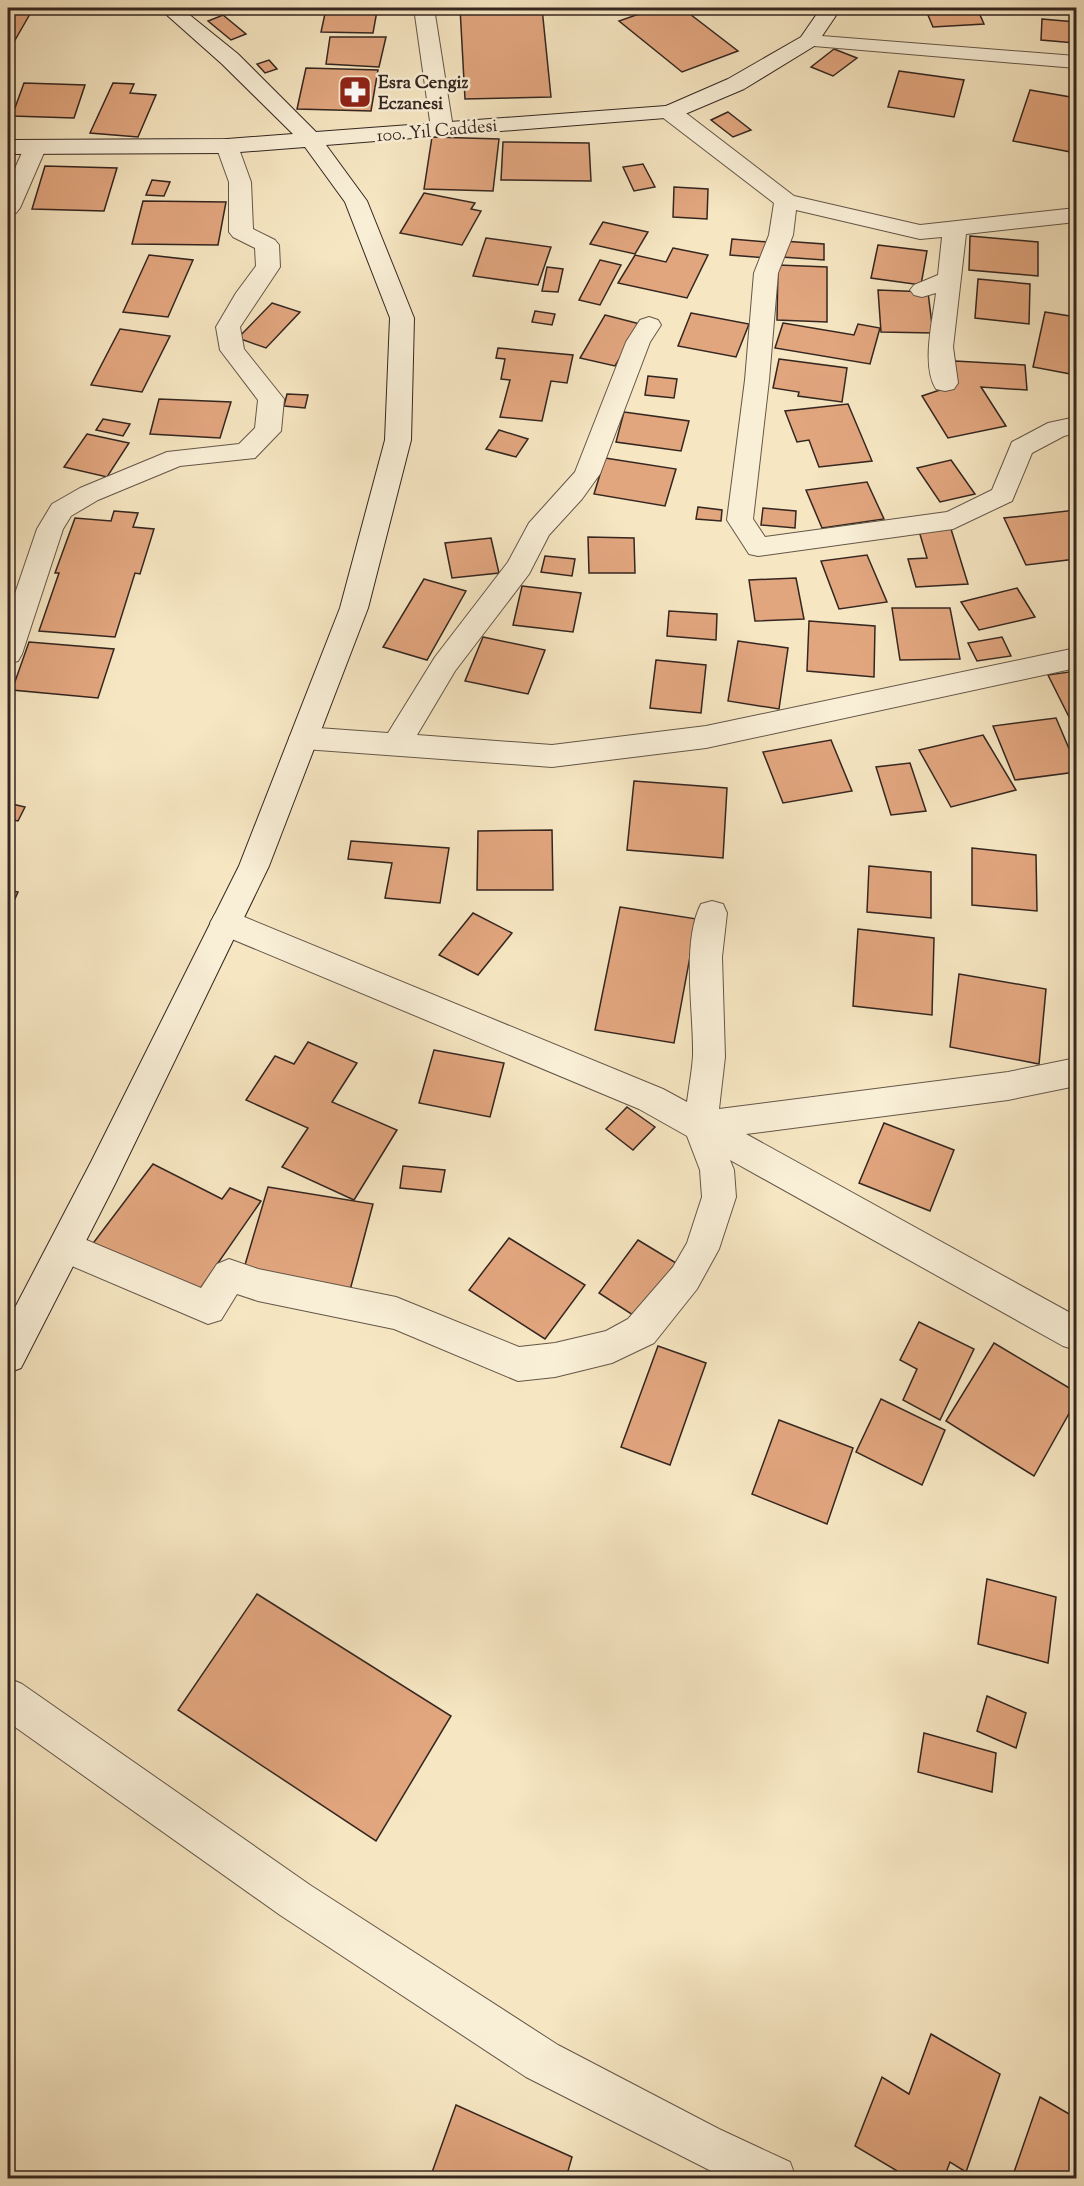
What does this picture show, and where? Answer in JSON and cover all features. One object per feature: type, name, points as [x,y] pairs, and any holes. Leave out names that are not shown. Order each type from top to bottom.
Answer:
[{"type":"street","points":[[8,1356],[103,1173],[254,866],[354,608],[398,440],[402,318],[356,201],[312,141],[230,59],[169,8]]},
{"type":"street","points":[[424,8],[442,128]]},
{"type":"street","name":"100. Yıl Caddesi","points":[[8,147],[227,146],[670,112],[736,84],[809,40],[831,8]]},
{"type":"street","points":[[809,40],[1077,62]]},
{"type":"street","points":[[670,112],[786,201],[920,232],[1077,215]]},
{"type":"street","points":[[8,654],[50,530],[61,510],[89,494],[176,458],[246,452],[268,431],[271,399],[232,350],[228,327],[245,298],[268,267],[267,245],[241,232],[240,182],[227,146]]},
{"type":"street","points":[[8,208],[35,148]]},
{"type":"street","points":[[786,201],[781,235],[766,273],[757,380],[740,520],[758,547],[952,520],[1003,495],[1021,448],[1057,429],[1077,425]]},
{"type":"street","points":[[945,383],[941,347],[955,228]]},
{"type":"street","points":[[922,290],[950,279]]},
{"type":"street","points":[[396,745],[445,664],[519,567],[538,530],[573,493],[587,474],[639,342],[649,325]]},
{"type":"street","points":[[304,738],[552,756],[706,737],[1077,658]]},
{"type":"street","points":[[65,1246],[208,1308],[229,1275],[258,1285],[396,1312],[518,1364],[555,1360],[612,1346],[641,1331],[685,1278],[702,1248],[719,1197],[717,1170],[700,1126],[709,1058],[706,957],[712,913]]},
{"type":"street","points":[[226,923],[651,1099],[1077,1334]]},
{"type":"street","points":[[700,1126],[1008,1086],[1077,1072]]},
{"type":"street","points":[[8,1698],[295,1900],[542,2061],[703,2145],[774,2178]]},
{"type":"building","points":[[460,8],[542,8],[551,97],[465,99]]},
{"type":"building","points":[[656,8],[682,8],[738,51],[682,72],[619,21]]},
{"type":"building","points":[[925,8],[977,8],[984,24],[933,27]]},
{"type":"building","points":[[326,9],[377,11],[373,33],[321,32]]},
{"type":"building","points":[[8,12],[30,14],[11,47],[8,47]]},
{"type":"building","points":[[223,15],[246,34],[231,40],[208,21]]},
{"type":"building","points":[[1042,19],[1076,22],[1075,43],[1041,40]]},
{"type":"building","points":[[330,37],[386,37],[379,67],[326,64]]},
{"type":"building","points":[[834,49],[857,58],[833,76],[811,67]]},
{"type":"building","points":[[269,60],[277,69],[265,73],[257,64]]},
{"type":"building","points":[[306,68],[378,70],[371,111],[297,109]]},
{"type":"building","points":[[899,71],[964,80],[954,117],[888,107]]},
{"type":"building","points":[[24,83],[85,85],[74,118],[12,116]]},
{"type":"building","points":[[113,83],[134,84],[130,93],[156,95],[138,137],[90,133]]},
{"type":"building","points":[[1030,90],[1076,98],[1076,153],[1013,141]]},
{"type":"building","points":[[728,112],[751,130],[733,137],[711,120]]},
{"type":"building","points":[[432,137],[499,139],[493,191],[424,189]]},
{"type":"building","points":[[503,142],[589,143],[591,181],[501,180]]},
{"type":"building","points":[[643,164],[655,187],[634,191],[623,167]]},
{"type":"building","points":[[45,166],[117,168],[104,211],[32,209]]},
{"type":"building","points":[[152,180],[170,182],[164,196],[146,195]]},
{"type":"building","points":[[674,187],[708,189],[707,219],[673,217]]},
{"type":"building","points":[[424,193],[475,203],[471,209],[481,211],[462,245],[400,233]]},
{"type":"building","points":[[143,201],[226,202],[218,245],[132,244]]},
{"type":"building","points":[[603,222],[648,232],[635,254],[590,244]]},
{"type":"building","points":[[970,236],[1038,242],[1038,276],[969,270]]},
{"type":"building","points":[[486,238],[551,247],[538,285],[473,276]]},
{"type":"building","points":[[732,239],[768,242],[767,258],[730,255]]},
{"type":"building","points":[[783,241],[824,244],[824,260],[782,257]]},
{"type":"building","points":[[878,245],[927,251],[921,285],[871,278]]},
{"type":"building","points":[[673,248],[708,255],[687,298],[618,283],[635,255],[666,262]]},
{"type":"building","points":[[149,255],[193,260],[168,317],[123,312]]},
{"type":"building","points":[[600,260],[621,265],[600,305],[579,300]]},
{"type":"building","points":[[778,265],[827,267],[827,322],[777,320]]},
{"type":"building","points":[[547,267],[563,269],[558,292],[542,291]]},
{"type":"building","points":[[978,279],[1030,284],[1029,324],[975,318]]},
{"type":"building","points":[[878,290],[928,292],[933,333],[881,332]]},
{"type":"building","points":[[272,303],[300,312],[266,348],[238,338]]},
{"type":"building","points":[[535,311],[555,314],[552,325],[532,322]]},
{"type":"building","points":[[1045,312],[1076,317],[1076,375],[1033,367]]},
{"type":"building","points":[[691,313],[749,324],[736,357],[678,346]]},
{"type":"building","points":[[605,315],[640,324],[615,366],[580,358]]},
{"type":"building","points":[[783,323],[854,335],[858,324],[880,328],[870,364],[775,348]]},
{"type":"building","points":[[120,329],[170,336],[142,392],[91,385]]},
{"type":"building","points":[[498,348],[573,355],[567,383],[551,381],[542,421],[500,417],[510,380],[501,379],[505,359],[496,358]]},
{"type":"building","points":[[779,359],[847,368],[842,402],[798,396],[799,392],[773,388]]},
{"type":"building","points":[[955,361],[1025,365],[1027,390],[981,387],[1006,426],[948,438],[922,396],[955,385]]},
{"type":"building","points":[[648,376],[677,379],[674,398],[645,395]]},
{"type":"building","points":[[287,394],[308,395],[305,408],[284,406]]},
{"type":"building","points":[[159,399],[231,402],[220,438],[150,434]]},
{"type":"building","points":[[848,404],[872,461],[819,467],[809,440],[797,442],[785,411]]},
{"type":"building","points":[[624,412],[689,421],[681,451],[616,442]]},
{"type":"building","points":[[103,419],[130,424],[123,436],[96,430]]},
{"type":"building","points":[[499,430],[528,439],[516,457],[486,449]]},
{"type":"building","points":[[87,434],[129,443],[107,477],[64,467]]},
{"type":"building","points":[[605,458],[676,469],[665,506],[594,494]]},
{"type":"building","points":[[951,460],[975,494],[940,502],[917,468]]},
{"type":"building","points":[[867,482],[884,519],[822,528],[806,490]]},
{"type":"building","points":[[698,507],[722,510],[721,521],[696,519]]},
{"type":"building","points":[[763,508],[796,511],[795,528],[761,525]]},
{"type":"building","points":[[1076,510],[1076,559],[1026,565],[1004,518]]},
{"type":"building","points":[[114,511],[138,513],[133,527],[154,529],[140,574],[135,573],[115,637],[39,631],[59,573],[55,573],[75,518],[111,521]]},
{"type":"building","points":[[951,529],[968,584],[916,587],[908,559],[927,558],[919,531]]},
{"type":"building","points":[[588,537],[634,538],[635,573],[589,573]]},
{"type":"building","points":[[491,538],[499,573],[452,578],[445,543]]},
{"type":"building","points":[[867,555],[887,602],[839,609],[821,561]]},
{"type":"building","points":[[545,556],[575,559],[572,576],[541,572]]},
{"type":"building","points":[[796,578],[804,619],[755,621],[749,580]]},
{"type":"building","points":[[424,579],[466,591],[427,660],[383,647]]},
{"type":"building","points":[[522,586],[581,593],[573,632],[513,625]]},
{"type":"building","points":[[1017,588],[1035,617],[979,630],[961,602]]},
{"type":"building","points":[[892,608],[950,608],[960,659],[900,660]]},
{"type":"building","points":[[669,611],[717,614],[716,640],[667,636]]},
{"type":"building","points":[[809,621],[875,626],[874,677],[807,671]]},
{"type":"building","points":[[483,637],[545,650],[528,694],[465,681]]},
{"type":"building","points":[[1002,637],[1011,656],[977,661],[968,643]]},
{"type":"building","points":[[738,641],[788,648],[779,709],[728,701]]},
{"type":"building","points":[[29,642],[114,649],[98,698],[12,690]]},
{"type":"building","points":[[656,660],[706,665],[701,713],[650,708]]},
{"type":"building","points":[[1076,671],[1076,720],[1071,721],[1048,675]]},
{"type":"building","points":[[1056,718],[1076,765],[1076,772],[1015,780],[993,726]]},
{"type":"building","points":[[983,735],[1016,790],[951,807],[919,750]]},
{"type":"building","points":[[831,740],[852,791],[783,803],[763,752]]},
{"type":"building","points":[[910,763],[926,811],[891,815],[876,767]]},
{"type":"building","points":[[634,781],[727,788],[723,858],[627,850]]},
{"type":"building","points":[[8,803],[25,807],[18,821],[8,819]]},
{"type":"building","points":[[552,830],[553,890],[477,890],[478,831]]},
{"type":"building","points":[[351,841],[449,848],[440,903],[385,898],[392,863],[348,859]]},
{"type":"building","points":[[972,848],[1036,855],[1037,911],[972,905]]},
{"type":"building","points":[[869,866],[931,872],[931,918],[867,912]]},
{"type":"building","points":[[8,890],[18,892],[8,914]]},
{"type":"building","points":[[620,907],[697,919],[674,1043],[595,1030]]},
{"type":"building","points":[[473,913],[512,933],[478,975],[439,955]]},
{"type":"building","points":[[858,929],[934,938],[932,1015],[853,1006]]},
{"type":"building","points":[[959,974],[1046,989],[1039,1064],[950,1047]]},
{"type":"building","points":[[308,1042],[357,1063],[332,1102],[397,1130],[354,1200],[282,1167],[308,1128],[246,1100],[275,1056],[294,1064]]},
{"type":"building","points":[[434,1050],[504,1063],[490,1117],[419,1103]]},
{"type":"building","points":[[627,1107],[655,1127],[633,1150],[606,1129]]},
{"type":"building","points":[[884,1123],[954,1150],[930,1211],[859,1183]]},
{"type":"building","points":[[153,1164],[222,1199],[230,1188],[261,1201],[193,1299],[91,1246]]},
{"type":"building","points":[[403,1166],[445,1170],[441,1192],[400,1188]]},
{"type":"building","points":[[268,1187],[373,1204],[349,1294],[242,1275]]},
{"type":"building","points":[[509,1238],[585,1285],[545,1339],[469,1290]]},
{"type":"building","points":[[638,1240],[676,1263],[636,1317],[599,1293]]},
{"type":"building","points":[[919,1322],[974,1349],[940,1420],[903,1400],[917,1369],[900,1360]]},
{"type":"building","points":[[994,1343],[1076,1392],[1076,1401],[1034,1476],[946,1421]]},
{"type":"building","points":[[658,1346],[706,1363],[670,1465],[621,1447]]},
{"type":"building","points":[[881,1399],[945,1430],[922,1485],[856,1452]]},
{"type":"building","points":[[779,1420],[853,1448],[827,1524],[752,1494]]},
{"type":"building","points":[[987,1579],[1056,1597],[1048,1663],[978,1644]]},
{"type":"building","points":[[257,1594],[451,1716],[376,1841],[178,1710]]},
{"type":"building","points":[[987,1696],[1026,1713],[1016,1748],[977,1731]]},
{"type":"building","points":[[924,1733],[996,1753],[992,1792],[918,1772]]},
{"type":"building","points":[[1072,1745],[1076,1745],[1076,1776],[1072,1776]]},
{"type":"building","points":[[931,2034],[1000,2074],[966,2172],[950,2162],[944,2178],[909,2178],[855,2146],[882,2077],[909,2094]]},
{"type":"building","points":[[1040,2097],[1076,2118],[1076,2178],[1012,2178]]},
{"type":"building","points":[[456,2105],[572,2157],[566,2178],[430,2178]]},
{"type":"place","name":"Esra Cengiz Eczanesi","points":[[355,92]]}]
